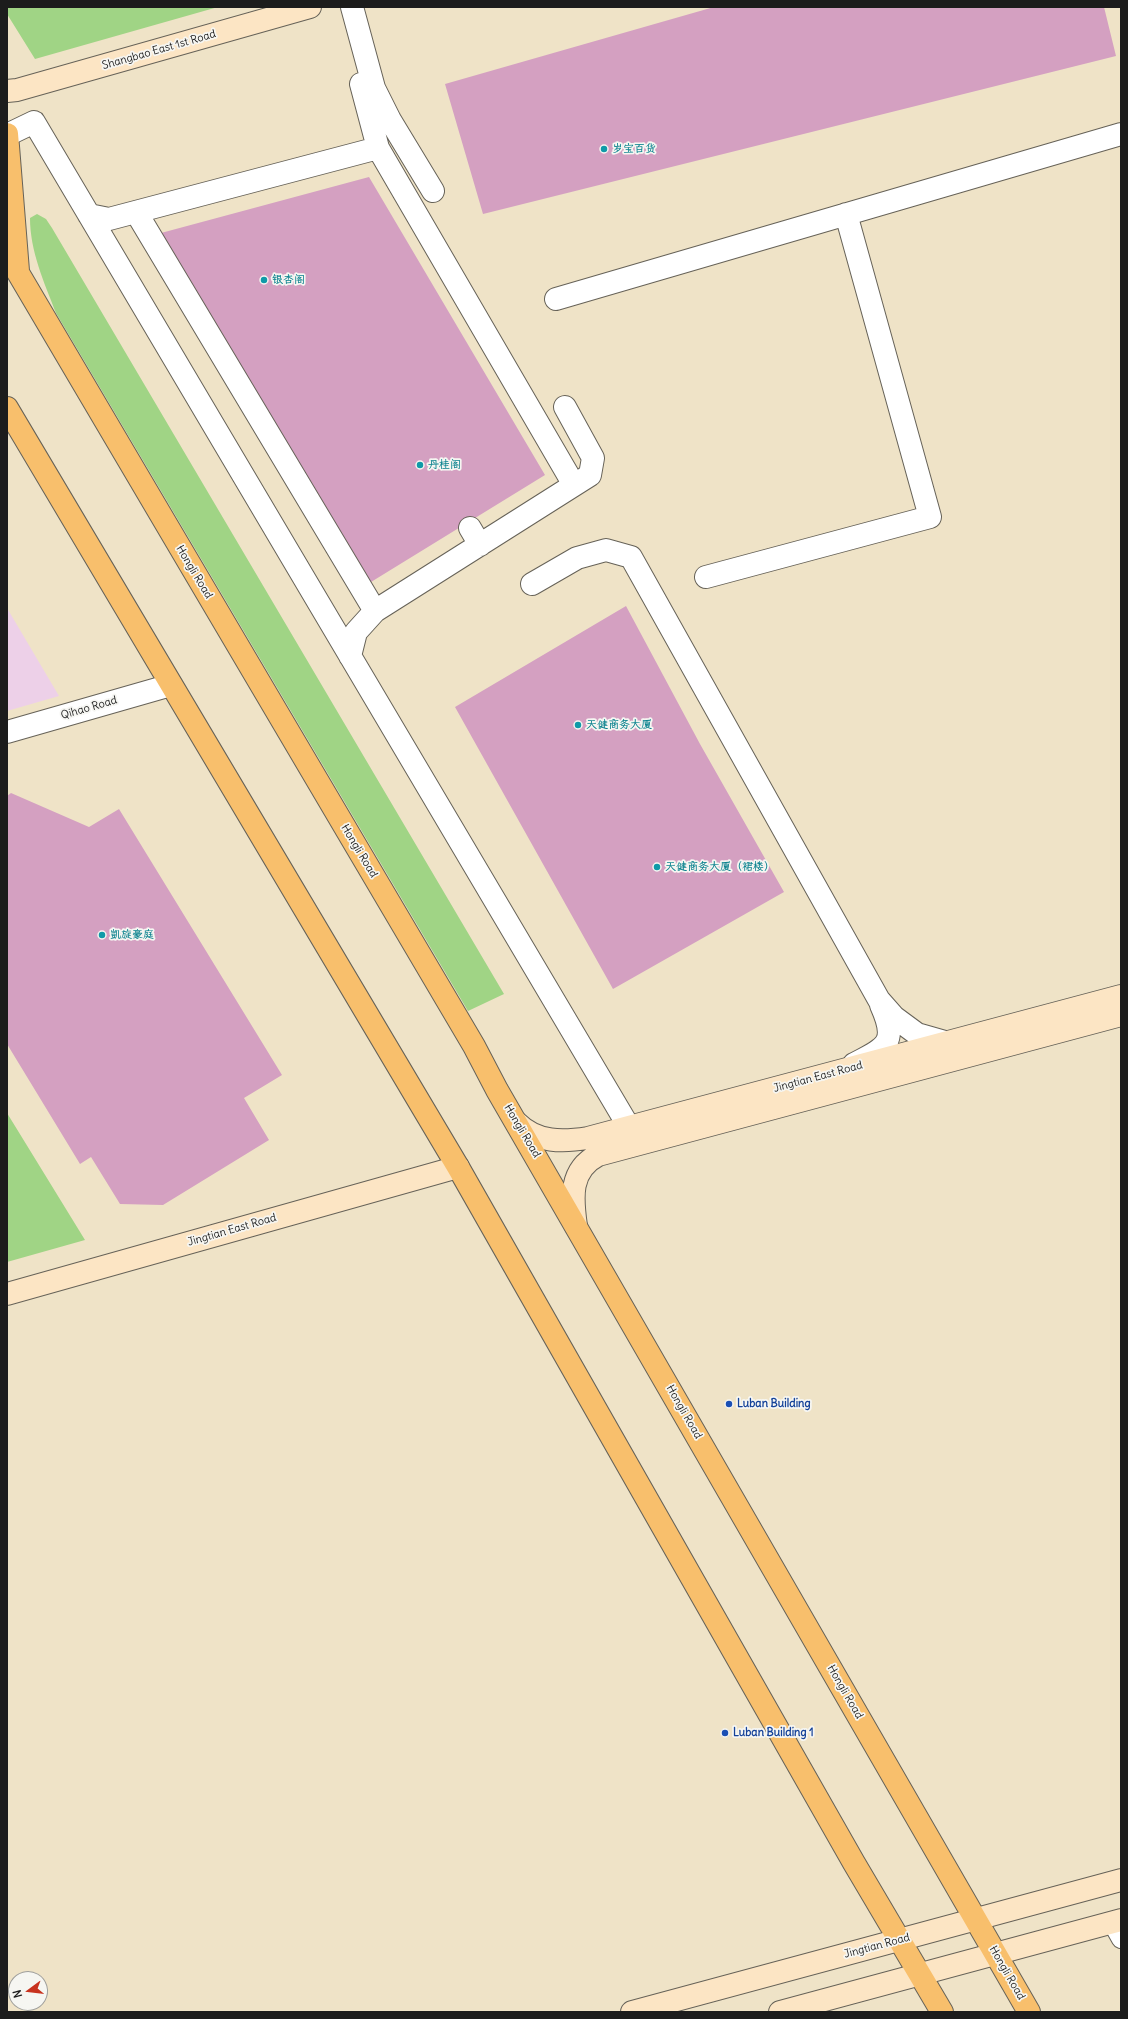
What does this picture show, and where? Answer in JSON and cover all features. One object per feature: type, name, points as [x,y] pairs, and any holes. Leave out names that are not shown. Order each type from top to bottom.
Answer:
[{"type":"main road","points":[[7,135],[12,263]]},
{"type":"main road","name":"Hongli Road","points":[[12,263],[470,1039],[576,1226],[1029,2012]]},
{"type":"main road","points":[[7,408],[458,1166],[898,1940],[942,2012]]},
{"type":"street","name":"Shangbao East 1st Road","points":[[7,91],[17,90],[310,7]]},
{"type":"street","points":[[341,7],[378,148],[574,485]]},
{"type":"street","points":[[352,7],[374,88],[390,120],[433,191]]},
{"type":"street","points":[[7,135],[34,122],[629,1127]]},
{"type":"street","points":[[556,299],[1121,134]]},
{"type":"street","points":[[89,215],[109,219],[378,148]]},
{"type":"street","points":[[136,212],[375,611]]},
{"type":"street","points":[[706,577],[930,517],[846,214]]},
{"type":"street","points":[[350,656],[356,632],[375,611],[475,537],[574,485],[590,475],[593,458],[565,408]]},
{"type":"street","points":[[532,584],[577,558],[606,550],[631,556],[879,1000],[889,1023],[890,1037],[884,1046],[873,1054],[844,1070]]},
{"type":"street","name":"Qihao Road","points":[[7,732],[171,685]]},
{"type":"street","name":"Jingtian East Road","points":[[517,1123],[523,1129],[537,1137],[566,1141],[588,1138],[1121,996]]},
{"type":"street","points":[[879,1000],[894,1017],[917,1034],[945,1042]]},
{"type":"street","name":"Jingtian East Road","points":[[576,1226],[573,1198],[575,1180],[584,1166],[598,1155],[1121,1015]]},
{"type":"street","name":"Jingtian East Road","points":[[7,1294],[458,1166]]},
{"type":"street","name":"Jingtian Road","points":[[632,2012],[1121,1880]]},
{"type":"street","points":[[780,2012],[995,1953],[1118,1927]]},
{"type":"shaded area","points":[[7,608],[59,696],[7,711]]},
{"type":"green space","points":[[7,7],[218,7],[35,59],[7,14]]},
{"type":"green space","points":[[37,214],[46,219],[52,228],[504,994],[468,1011],[56,313],[38,266],[32,242],[30,218]]},
{"type":"green space","points":[[7,1113],[85,1240],[7,1262]]},
{"type":"building","name":"岁宝百货","points":[[714,7],[1104,7],[1116,56],[483,214],[445,84]]},
{"type":"building","points":[[369,177],[545,475],[371,582],[161,233]]},
{"type":"building","points":[[626,606],[700,744],[784,892],[613,989],[455,707]]},
{"type":"building","name":"凱旋豪庭","points":[[11,793],[89,827],[119,809],[282,1075],[244,1098],[269,1140],[163,1205],[120,1204],[91,1157],[80,1164],[7,1044],[7,796]]},
{"type":"place","name":"岁宝百货","points":[[604,149]]},
{"type":"place","name":"银杏阁","points":[[264,280]]},
{"type":"place","name":"丹桂阁","points":[[420,465]]},
{"type":"place","name":"天健商务大厦","points":[[578,725]]},
{"type":"place","name":"天健商务大厦（裙楼）","points":[[657,867]]},
{"type":"place","name":"凱旋豪庭","points":[[102,935]]},
{"type":"place","name":"Luban Building","points":[[729,1404]]},
{"type":"place","name":"Luban Building 1","points":[[725,1733]]}]
